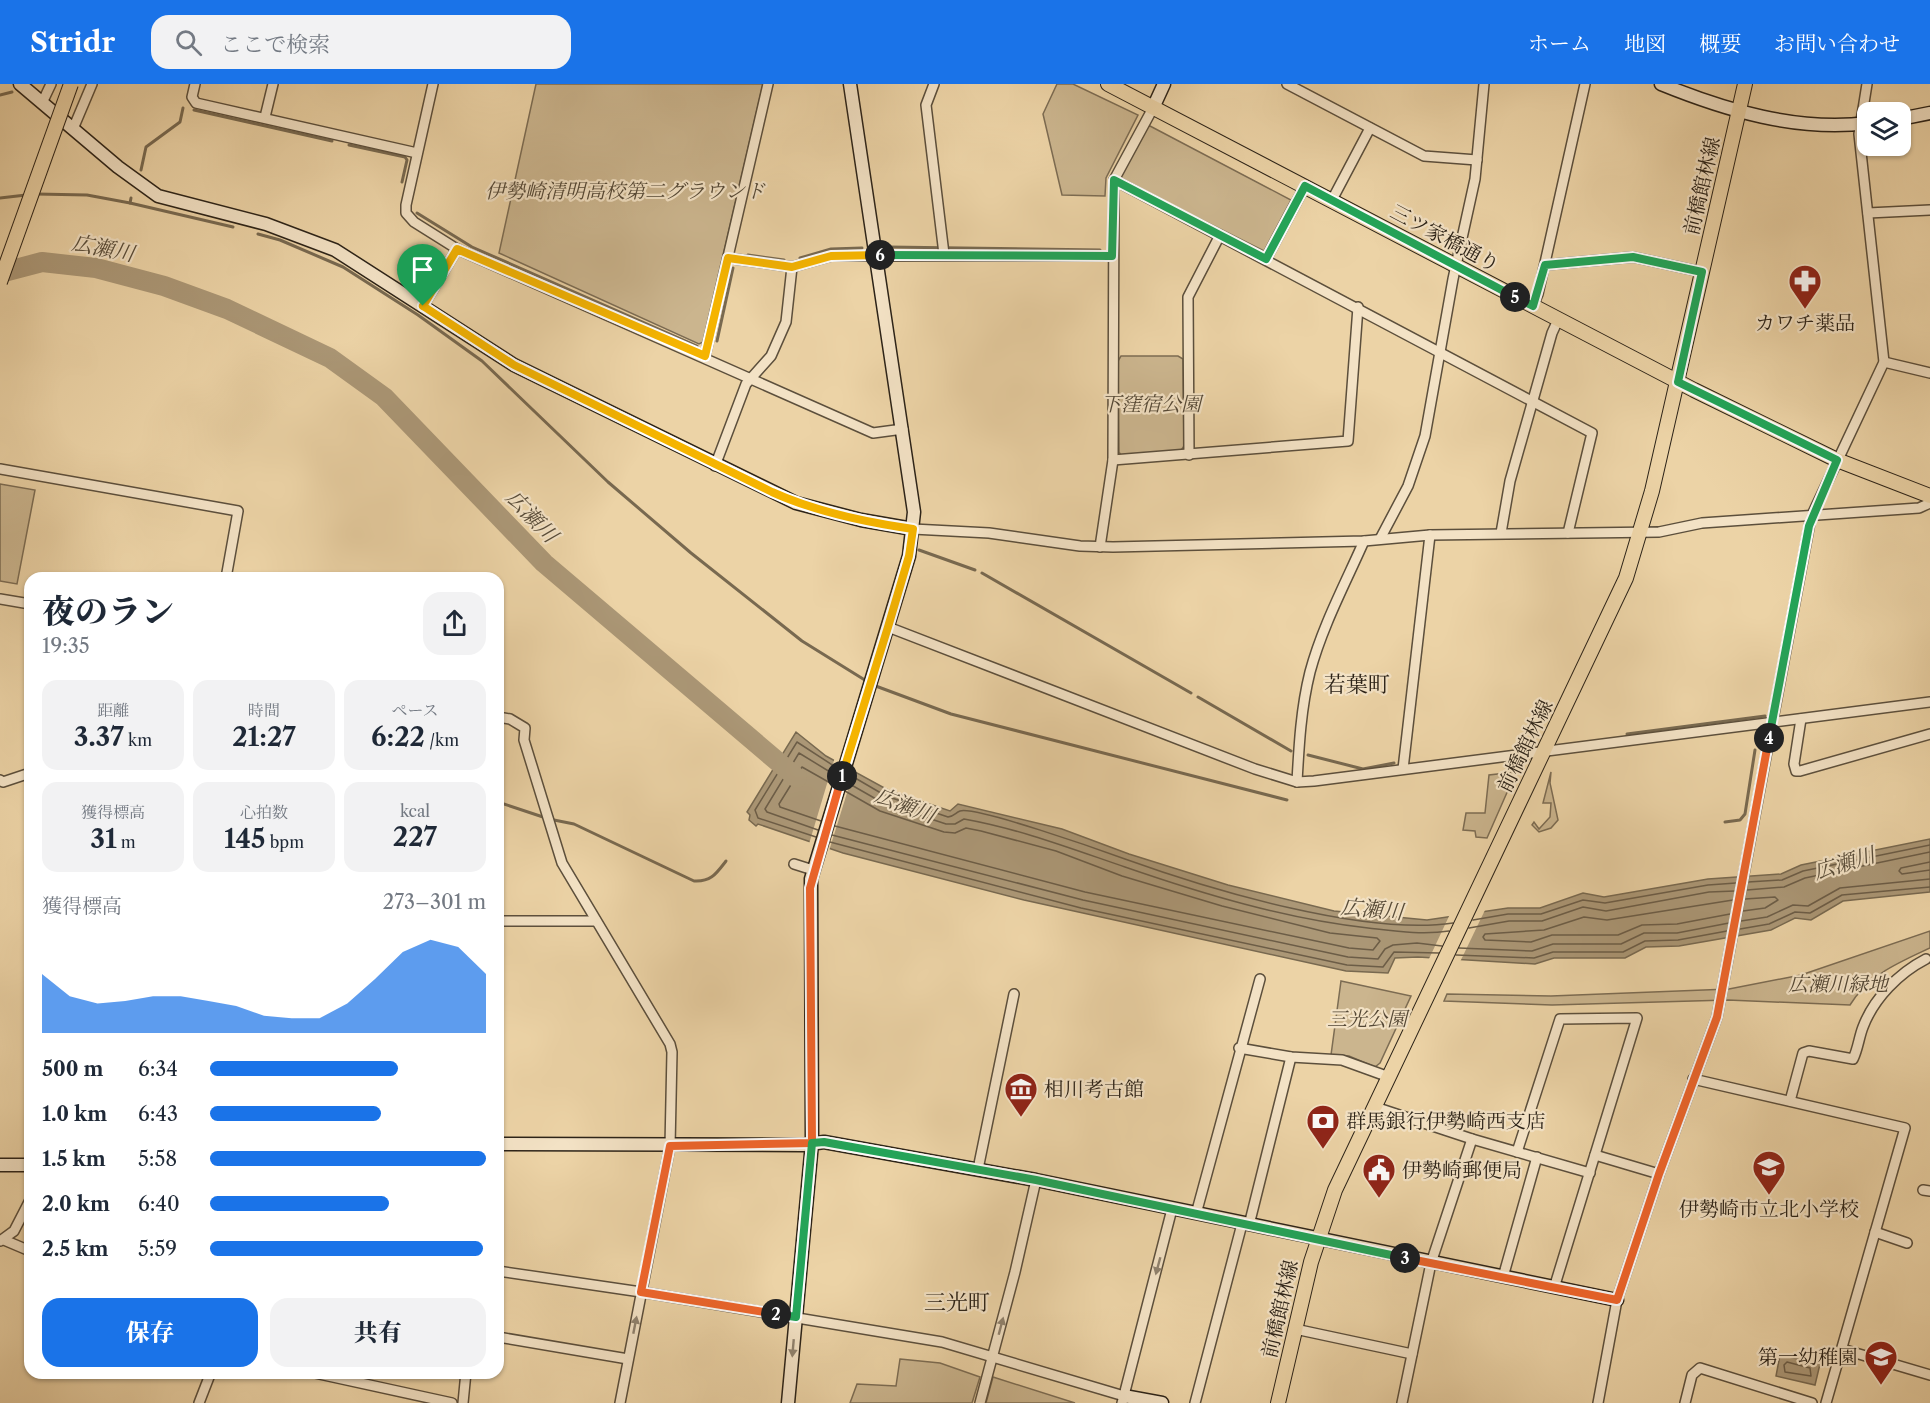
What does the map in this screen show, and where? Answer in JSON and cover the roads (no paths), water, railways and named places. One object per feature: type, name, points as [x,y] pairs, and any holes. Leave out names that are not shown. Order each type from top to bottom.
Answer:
[{"type":"main road","points":[[0,282],[71,84]]},
{"type":"main road","name":"三ツ家橋通り","points":[[1108,84],[1678,382],[1837,460],[1930,496]]},
{"type":"main road","name":"前橋館林線","points":[[1278,1403],[1317,1240],[1335,1190],[1618,596],[1641,532],[1678,382],[1745,84]]},
{"type":"street","points":[[20,84],[140,184],[158,196],[266,224],[327,247],[362,265],[514,365],[715,466],[796,503],[861,520],[913,529],[952,530],[1100,547],[1364,541],[1430,535],[1501,533],[1659,532],[1702,522],[1811,517],[1919,508],[1930,503]]},
{"type":"street","points":[[42,103],[51,84]]},
{"type":"street","points":[[73,129],[92,84]]},
{"type":"street","points":[[195,84],[192,97],[196,103],[417,153]]},
{"type":"street","points":[[265,117],[273,84]]},
{"type":"street","points":[[433,84],[406,213],[414,222],[457,249],[705,356],[873,433],[903,429]]},
{"type":"street","points":[[705,356],[768,84]]},
{"type":"street","points":[[788,1403],[812,1143],[810,888],[814,866],[909,556],[913,529],[913,496],[878,255],[850,84]]},
{"type":"street","points":[[934,84],[926,105],[944,254]]},
{"type":"street","points":[[1100,547],[1113,460],[1114,180],[1164,84]]},
{"type":"street","points":[[1287,84],[1430,158],[1477,160]]},
{"type":"street","points":[[1380,539],[1420,456],[1456,265],[1475,179],[1484,84]]},
{"type":"street","points":[[1533,306],[1545,265],[1585,84]]},
{"type":"street","points":[[1661,84],[1739,112],[1812,124],[1857,124]]},
{"type":"street","points":[[1865,102],[1867,84]]},
{"type":"street","points":[[1911,117],[1930,113]]},
{"type":"street","points":[[1332,200],[1370,128]]},
{"type":"street","points":[[1598,1403],[1617,1300],[1659,1174],[1722,999],[1811,517],[1884,362],[1868,213],[1865,156]]},
{"type":"street","points":[[1114,180],[1534,400],[1592,433],[1568,533]]},
{"type":"street","points":[[1266,259],[1305,186]]},
{"type":"street","points":[[1868,213],[1930,210]]},
{"type":"street","points":[[1189,455],[1188,297],[1220,235]]},
{"type":"street","points":[[423,306],[457,249]]},
{"type":"street","points":[[728,258],[792,267],[831,256],[944,254],[1112,256]]},
{"type":"street","points":[[1545,265],[1633,257],[1702,272]]},
{"type":"street","points":[[715,466],[751,378],[771,356],[786,322],[792,267]]},
{"type":"street","points":[[1113,460],[1348,441],[1358,307]]},
{"type":"street","points":[[1501,533],[1506,497],[1552,333],[1558,320]]},
{"type":"street","points":[[1884,362],[1930,373]]},
{"type":"street","points":[[0,469],[238,512],[227,572]]},
{"type":"street","points":[[1403,769],[1430,535]]},
{"type":"street","points":[[1296,782],[1303,714],[1311,671],[1324,632],[1364,541]]},
{"type":"street","points":[[0,599],[24,603]]},
{"type":"street","points":[[888,627],[1255,769],[1296,782],[1544,753],[1930,702]]},
{"type":"street","points":[[504,718],[510,718],[525,728],[524,740],[562,863],[670,1044],[670,1146],[620,1403]]},
{"type":"street","points":[[1801,719],[1794,764],[1796,771],[1930,734]]},
{"type":"street","points":[[0,780],[3,782],[24,775]]},
{"type":"street","points":[[794,864],[814,866]]},
{"type":"street","points":[[504,921],[596,921]]},
{"type":"street","points":[[1790,1101],[1803,1053],[1809,1051],[1853,1059],[1864,1025],[1883,993],[1897,978],[1926,959]]},
{"type":"street","points":[[1196,1215],[1239,1048],[1260,979]]},
{"type":"street","points":[[978,1169],[1014,994]]},
{"type":"street","points":[[1517,1152],[1560,1019],[1637,1018],[1554,1288]]},
{"type":"street","points":[[1239,1048],[1291,1057],[1342,1060],[1389,1077]]},
{"type":"street","points":[[1195,1403],[1291,1057]]},
{"type":"street","points":[[1693,1079],[1905,1128],[1826,1403]]},
{"type":"street","points":[[1375,1107],[1472,1140],[1590,1173]]},
{"type":"street","points":[[1402,1403],[1431,1263],[1472,1140]]},
{"type":"street","points":[[504,1144],[670,1146],[824,1142],[1036,1180],[1317,1240],[1617,1300]]},
{"type":"street","points":[[1595,1155],[1659,1174]]},
{"type":"street","points":[[1503,1277],[1537,1157]]},
{"type":"street","points":[[0,1165],[24,1165]]},
{"type":"street","points":[[980,1403],[1036,1180]]},
{"type":"street","points":[[1123,1399],[1172,1209]]},
{"type":"street","points":[[2,1240],[14,1231],[24,1212]]},
{"type":"street","points":[[1875,1232],[1907,1243]]},
{"type":"street","points":[[2,1240],[24,1249]]},
{"type":"street","points":[[504,1272],[942,1342],[1123,1399],[1162,1403]]},
{"type":"street","points":[[1295,1329],[1412,1354]]},
{"type":"street","points":[[504,1338],[628,1359]]},
{"type":"street","points":[[1842,1348],[1930,1375]]},
{"type":"street","points":[[1685,1403],[1692,1376],[1700,1368],[1812,1403]]},
{"type":"street","points":[[199,1403],[208,1379]]},
{"type":"street","points":[[342,1379],[452,1403]]},
{"type":"street","points":[[463,1403],[465,1379]]},
{"type":"water","points":[[796,732],[826,756],[888,790],[950,811],[958,804],[1062,829],[1129,854],[1228,885],[1334,911],[1427,920],[1508,908],[1540,908],[1583,893],[1604,897],[1708,879],[1781,874],[1801,865],[1930,839],[1930,892],[1843,901],[1811,920],[1795,918],[1771,930],[1679,946],[1646,947],[1625,958],[1554,958],[1535,964],[1418,957],[1395,958],[1388,973],[1346,971],[1024,900],[843,853],[758,824],[756,826],[749,820],[750,815],[747,812]]},
{"type":"water","points":[[1780,1355],[1820,1364],[1815,1385],[1776,1376]]},
{"type":"waterway","points":[[0,95],[12,92]]},
{"type":"waterway","points":[[141,170],[146,147],[180,122],[183,108]]},
{"type":"waterway","points":[[194,110],[332,141]]},
{"type":"waterway","points":[[349,145],[405,157],[407,160],[402,182]]},
{"type":"waterway","points":[[36,194],[87,195],[130,203],[131,198]]},
{"type":"waterway","points":[[0,198],[26,195]]},
{"type":"waterway","points":[[130,203],[233,227]]},
{"type":"waterway","points":[[417,213],[472,247],[697,346]]},
{"type":"waterway","points":[[258,234],[280,240],[343,267],[418,315],[482,361],[608,482],[691,553],[802,641],[868,682]]},
{"type":"waterway","points":[[888,247],[1100,250]]},
{"type":"waterway","points":[[800,258],[831,249],[862,248]]},
{"type":"waterway","points":[[748,255],[784,260]]},
{"type":"waterway","name":"広瀬川","points":[[0,273],[42,262],[96,268],[164,286],[227,309],[330,358],[384,397],[544,563],[797,778]]},
{"type":"waterway","points":[[717,341],[733,268]]},
{"type":"waterway","points":[[919,550],[975,570]]},
{"type":"waterway","points":[[982,573],[1191,693]]},
{"type":"waterway","points":[[873,685],[951,714],[1287,800]]},
{"type":"waterway","points":[[1198,697],[1291,751]]},
{"type":"waterway","points":[[1627,734],[1765,716]]},
{"type":"waterway","points":[[1725,822],[1740,820],[1745,814],[1755,750]]},
{"type":"waterway","points":[[1308,755],[1363,769],[1394,763]]},
{"type":"waterway","points":[[504,804],[543,817]]},
{"type":"waterway","points":[[554,820],[574,824],[694,881],[705,880],[713,876],[726,861]]},
{"type":"place","name":"カワチ薬品","points":[[1805,310]]},
{"type":"place","name":"相川考古館","points":[[1021,1118]]},
{"type":"place","name":"群馬銀行伊勢崎西支店","points":[[1323,1150]]},
{"type":"place","name":"伊勢崎市立北小学校","points":[[1769,1196]]},
{"type":"place","name":"伊勢崎郵便局","points":[[1379,1199]]},
{"type":"place","name":"第一幼稚園","points":[[1881,1386]]},
{"type":"district","name":"若葉町","points":[[1357,684]]},
{"type":"district","name":"三光町","points":[[957,1302]]},
{"type":"park label","name":"伊勢崎清明高校第二グラウンド","points":[[625,191]]},
{"type":"park label","name":"下窪宿公園","points":[[1151,404]]},
{"type":"park label","name":"広瀬川緑地","points":[[1838,984]]},
{"type":"park label","name":"三光公園","points":[[1367,1019]]}]
